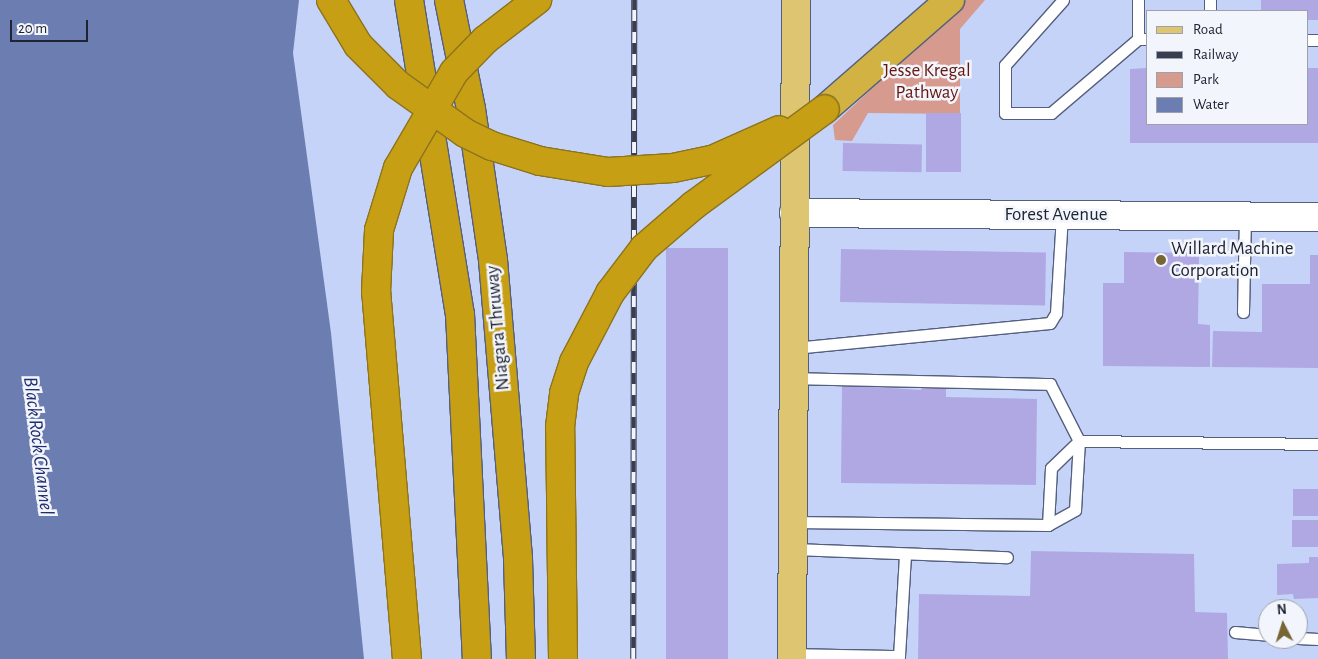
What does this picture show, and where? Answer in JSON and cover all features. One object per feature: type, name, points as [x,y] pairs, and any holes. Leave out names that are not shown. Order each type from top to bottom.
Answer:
[{"type":"highway","points":[[331,0],[358,45],[398,85],[465,133],[492,146],[540,161],[608,172],[673,168],[712,160],[825,109]]},
{"type":"highway","name":"Niagara Thruway","points":[[409,0],[460,314],[477,659]]},
{"type":"highway","name":"Niagara Thruway","points":[[449,0],[471,109],[493,260],[518,559],[521,659]]},
{"type":"highway","points":[[407,659],[377,320],[379,230],[398,168],[454,72],[486,40],[537,0]]},
{"type":"highway","points":[[563,659],[560,426],[564,393],[574,362],[610,293],[644,248],[694,206],[825,109],[950,0]]},
{"type":"main road","points":[[792,656],[796,0]]},
{"type":"street","name":"Forest Avenue","points":[[794,213],[1318,217]]},
{"type":"lane","points":[[1063,0],[1005,65],[1005,113],[1051,113],[1142,39],[1138,0]]},
{"type":"lane","points":[[794,348],[1050,323],[1056,313],[1062,215]]},
{"type":"lane","points":[[1243,312],[1244,216]]},
{"type":"lane","points":[[793,522],[1048,525],[1075,510],[1079,441],[1050,384],[794,378]]},
{"type":"lane","points":[[1048,525],[1050,468],[1079,441],[1318,444]]},
{"type":"lane","points":[[794,549],[1007,557]]},
{"type":"lane","points":[[792,656],[899,656],[905,554]]},
{"type":"lane","points":[[1235,632],[1258,634]]},
{"type":"green space","name":"Jesse Kregal Pathway","points":[[966,0],[985,0],[960,29],[960,114],[868,113],[852,141],[835,140],[833,125]]},
{"type":"water","name":"Black Rock Channel","points":[[0,0],[299,0],[293,53],[331,333],[364,659],[0,659]]},
{"type":"building","points":[[1261,0],[1318,0],[1318,20],[1308,20],[1308,10],[1261,10]]},
{"type":"building","points":[[1146,68],[1146,125],[1308,125],[1308,68],[1318,68],[1318,143],[1130,143],[1130,69]]},
{"type":"building","points":[[926,113],[961,113],[961,172],[926,172]]},
{"type":"building","points":[[843,143],[922,144],[921,172],[843,171]]},
{"type":"building","points":[[666,248],[728,248],[728,659],[666,659]]},
{"type":"building","points":[[841,249],[1046,253],[1045,306],[840,302]]},
{"type":"building","points":[[1124,252],[1199,253],[1198,324],[1210,325],[1210,367],[1103,366],[1103,283],[1124,283]]},
{"type":"building","points":[[1310,255],[1318,255],[1318,368],[1212,367],[1213,331],[1262,332],[1262,284],[1310,284]]},
{"type":"building","points":[[842,385],[921,390],[922,385],[946,385],[946,397],[1037,399],[1036,485],[841,483]]},
{"type":"building","points":[[1293,489],[1318,489],[1318,516],[1293,516]]},
{"type":"building","points":[[1292,520],[1318,520],[1318,547],[1292,547]]},
{"type":"building","points":[[1031,551],[1194,554],[1195,612],[1227,613],[1228,659],[918,659],[919,594],[1030,596]]},
{"type":"building","points":[[1309,557],[1318,557],[1318,598],[1294,599],[1293,594],[1277,595],[1277,564],[1309,563]]},
{"type":"railway","points":[[633,659],[634,0]]},
{"type":"place","name":"Willard Machine Corporation","points":[[1161,260]]}]
